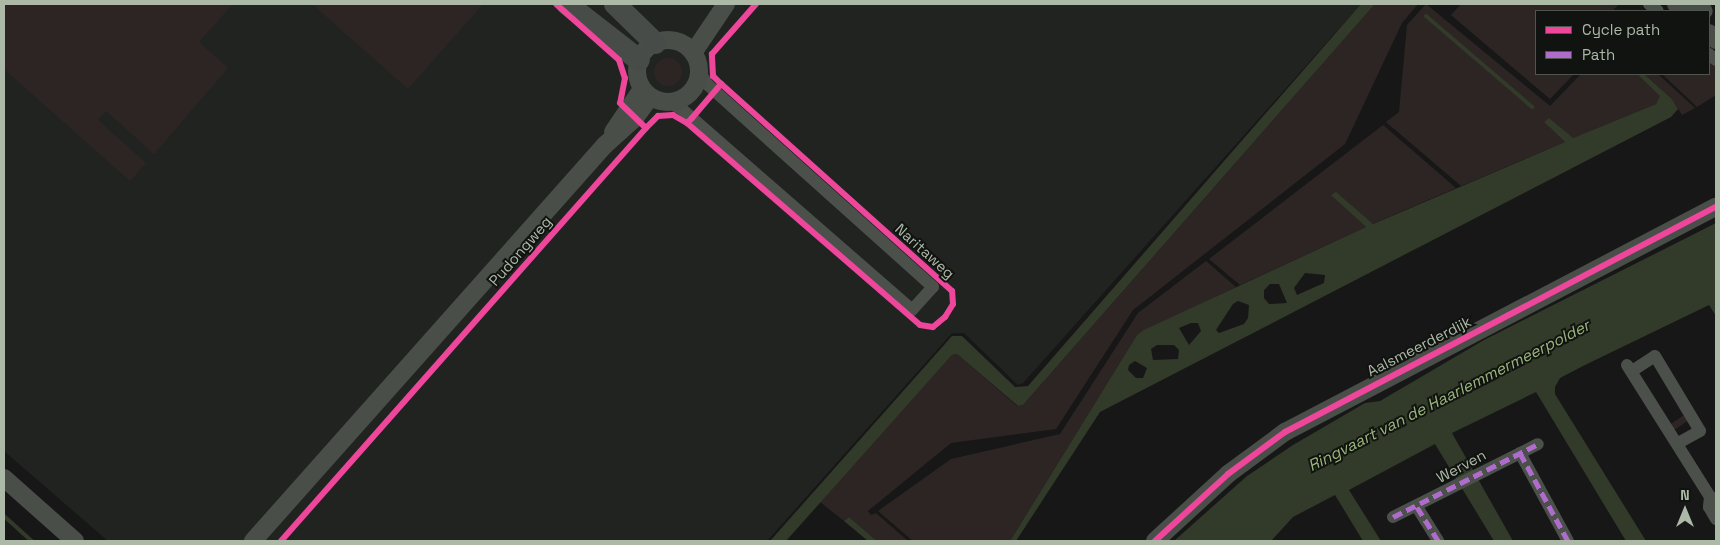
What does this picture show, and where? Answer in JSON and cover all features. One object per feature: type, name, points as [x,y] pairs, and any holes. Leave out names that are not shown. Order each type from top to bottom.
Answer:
[{"type":"highway","points":[[567,4],[639,60]]},
{"type":"highway","points":[[615,4],[654,44]]},
{"type":"street","points":[[688,49],[725,4]]},
{"type":"street","points":[[664,41],[688,49],[699,71],[697,81],[686,96],[669,102],[646,93],[638,80],[639,60],[654,44],[664,41]]},
{"type":"street","name":"Naritaweg","points":[[669,102],[683,110],[912,310],[933,287],[708,85],[699,71]]},
{"type":"street","name":"Pudongweg","points":[[253,541],[605,145],[646,93]]},
{"type":"street","name":"Aalsmeerderdijk","points":[[1156,541],[1228,474],[1286,432],[1716,207]]},
{"type":"street","points":[[1677,444],[1700,431],[1655,356],[1629,368],[1677,444],[1713,498],[1709,507],[1716,519]]},
{"type":"street","name":"Werven","points":[[1393,517],[1417,507],[1538,444]]},
{"type":"street","points":[[1520,453],[1568,541]]},
{"type":"street","points":[[4,478],[75,541]]},
{"type":"street","points":[[1417,507],[1438,541]]},
{"type":"shaded area","points":[[4,4],[1361,4],[1023,383],[1018,385],[964,333],[952,333],[767,541],[108,541],[4,451]]},
{"type":"shaded area","points":[[4,4],[233,4],[199,42],[228,68],[154,154],[106,111],[98,120],[146,163],[130,181],[4,69]]},
{"type":"shaded area","points":[[312,4],[483,4],[408,89]]},
{"type":"shaded area","points":[[1375,4],[1418,4],[1402,23],[1345,144],[1133,310],[1056,429],[951,443],[868,511],[871,515],[876,513],[908,541],[877,541],[849,517],[844,521],[820,502],[952,355],[957,354],[1017,406],[1023,405]]},
{"type":"shaded area","points":[[1426,4],[1550,106],[1580,75],[1638,75],[1661,96],[1656,104],[1573,138],[1544,122],[1565,142],[1461,186],[1386,122],[1399,112],[1407,25]]},
{"type":"shaded area","points":[[1461,4],[1619,4],[1613,10],[1535,10],[1535,75],[1573,75],[1550,99],[1451,15]]},
{"type":"shaded area","points":[[668,58],[678,62],[682,72],[678,82],[668,86],[658,82],[654,72],[658,62]]},
{"type":"shaded area","points":[[1710,61],[1716,66],[1716,95],[1697,107],[1663,75],[1710,75]]},
{"type":"shaded area","points":[[1645,75],[1659,75],[1695,108],[1682,115],[1672,99]]},
{"type":"shaded area","points":[[1383,125],[1456,188],[1372,224],[1332,195],[1366,227],[1240,285],[1209,259]]},
{"type":"shaded area","points":[[1206,261],[1236,287],[1137,335],[1010,541],[913,541],[878,511],[951,459],[1060,434],[1138,313]]},
{"type":"shaded area","points":[[1684,415],[1688,421],[1674,430],[1670,425]]},
{"type":"water","points":[[1361,4],[1375,4],[1023,405],[1018,406],[957,354],[952,355],[786,541],[770,541],[952,336],[962,336],[1015,387],[1028,386]]},
{"type":"water","points":[[1638,75],[1645,75],[1672,99],[1678,109],[1671,117],[1100,412],[1016,541],[1010,541],[1137,335],[1144,330],[1366,227],[1331,195],[1336,192],[1373,224],[1565,142],[1544,122],[1549,118],[1573,138],[1656,104],[1660,96]],"holes":[[[1305,273],[1325,275],[1324,283],[1297,295],[1294,288]],[[1270,284],[1279,284],[1287,303],[1269,304],[1264,298],[1264,290]],[[1238,301],[1249,305],[1248,318],[1244,324],[1219,333],[1216,330],[1233,304]],[[1191,323],[1198,323],[1201,331],[1189,345],[1179,328]],[[1157,345],[1174,345],[1179,350],[1178,359],[1153,360],[1151,349]],[[1135,361],[1147,368],[1143,378],[1136,378],[1128,370],[1129,365]]]},
{"type":"water","name":"Ringvaart van de Haarlemmermeerpolder","points":[[1716,223],[1716,316],[1709,305],[1560,378],[1555,387],[1555,394],[1646,541],[1626,541],[1536,392],[1452,433],[1513,541],[1494,541],[1435,444],[1349,490],[1381,541],[1363,541],[1335,495],[1293,517],[1271,541],[1174,541],[1247,476],[1293,445],[1365,403],[1380,401],[1484,340]]},
{"type":"water","points":[[849,517],[877,541],[868,541],[844,521]]},
{"type":"waterway","points":[[1426,16],[1532,107]]},
{"type":"waterway","points":[[4,516],[32,541]]},
{"type":"marked path","points":[[1393,517],[1538,444]]},
{"type":"marked path","points":[[1520,453],[1568,541]]},
{"type":"marked path","points":[[1417,507],[1438,541]]},
{"type":"cycle path","points":[[556,4],[619,60],[625,78],[620,103],[646,128]]},
{"type":"cycle path","points":[[281,541],[646,128],[658,116],[673,115],[687,123],[692,118],[721,84],[713,76],[712,54],[756,4]]},
{"type":"cycle path","points":[[687,123],[920,325],[933,327],[945,317],[953,304],[952,291],[721,84]]},
{"type":"cycle path","points":[[1155,541],[1228,474],[1285,432],[1716,207]]}]
